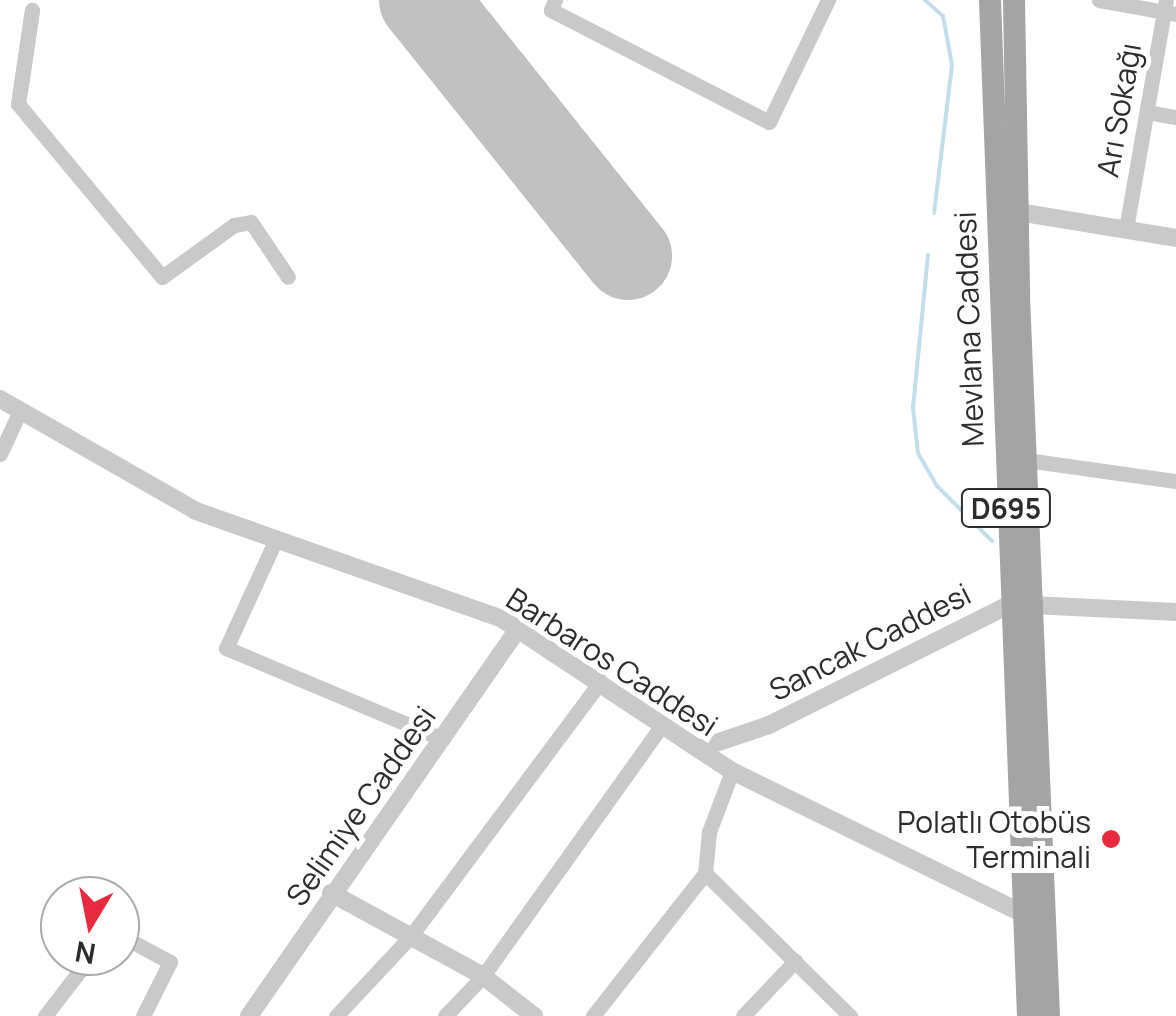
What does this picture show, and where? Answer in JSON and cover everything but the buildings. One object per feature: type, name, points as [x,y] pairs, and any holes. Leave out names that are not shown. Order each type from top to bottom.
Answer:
[{"type":"main road","name":"Mevlana Caddesi","points":[[990,0],[1021,603],[1050,1016]]},
{"type":"main road","name":"Mevlana Caddesi","points":[[1014,0],[1026,460],[1021,603],[1028,1016]]},
{"type":"street","points":[[555,0],[550,10],[769,122],[828,0]]},
{"type":"street","points":[[1099,0],[1168,9]]},
{"type":"street","points":[[20,92],[28,5]]},
{"type":"street","points":[[28,5],[18,104],[162,277],[234,225],[251,222],[288,277]]},
{"type":"street","name":"Arı Sokağı","points":[[1126,229],[1168,9]]},
{"type":"street","points":[[1147,112],[1176,117]]},
{"type":"street","points":[[1018,212],[1176,238]]},
{"type":"street","name":"Barbaros Caddesi","points":[[0,399],[177,503],[519,628],[732,771],[1024,914]]},
{"type":"street","points":[[0,454],[20,411]]},
{"type":"street","points":[[1026,460],[1176,481]]},
{"type":"street","points":[[276,539],[226,648],[443,739]]},
{"type":"street","points":[[1021,603],[1176,612]]},
{"type":"street","name":"Sancak Caddesi","points":[[698,749],[769,725],[1021,603]]},
{"type":"street","name":"Selimiye Caddesi","points":[[249,1016],[519,628]]},
{"type":"street","points":[[336,1016],[410,936],[601,681]]},
{"type":"street","points":[[444,1016],[483,976],[662,725]]},
{"type":"street","points":[[592,1016],[704,873],[709,832],[732,771]]},
{"type":"street","points":[[704,873],[850,1016]]},
{"type":"street","points":[[331,893],[483,976],[526,1013]]},
{"type":"street","points":[[140,946],[170,962],[143,1016]]},
{"type":"street","points":[[743,1016],[796,961]]},
{"type":"street","points":[[44,1016],[76,976]]},
{"type":"waterway","points":[[925,0],[943,16],[952,65],[934,213]]},
{"type":"waterway","points":[[928,255],[913,408],[918,453],[937,486],[992,541]]},
{"type":"runway","points":[[423,0],[628,256]]},
{"type":"place","name":"Polatlı Otobüs Terminali","points":[[1111,839]]}]
